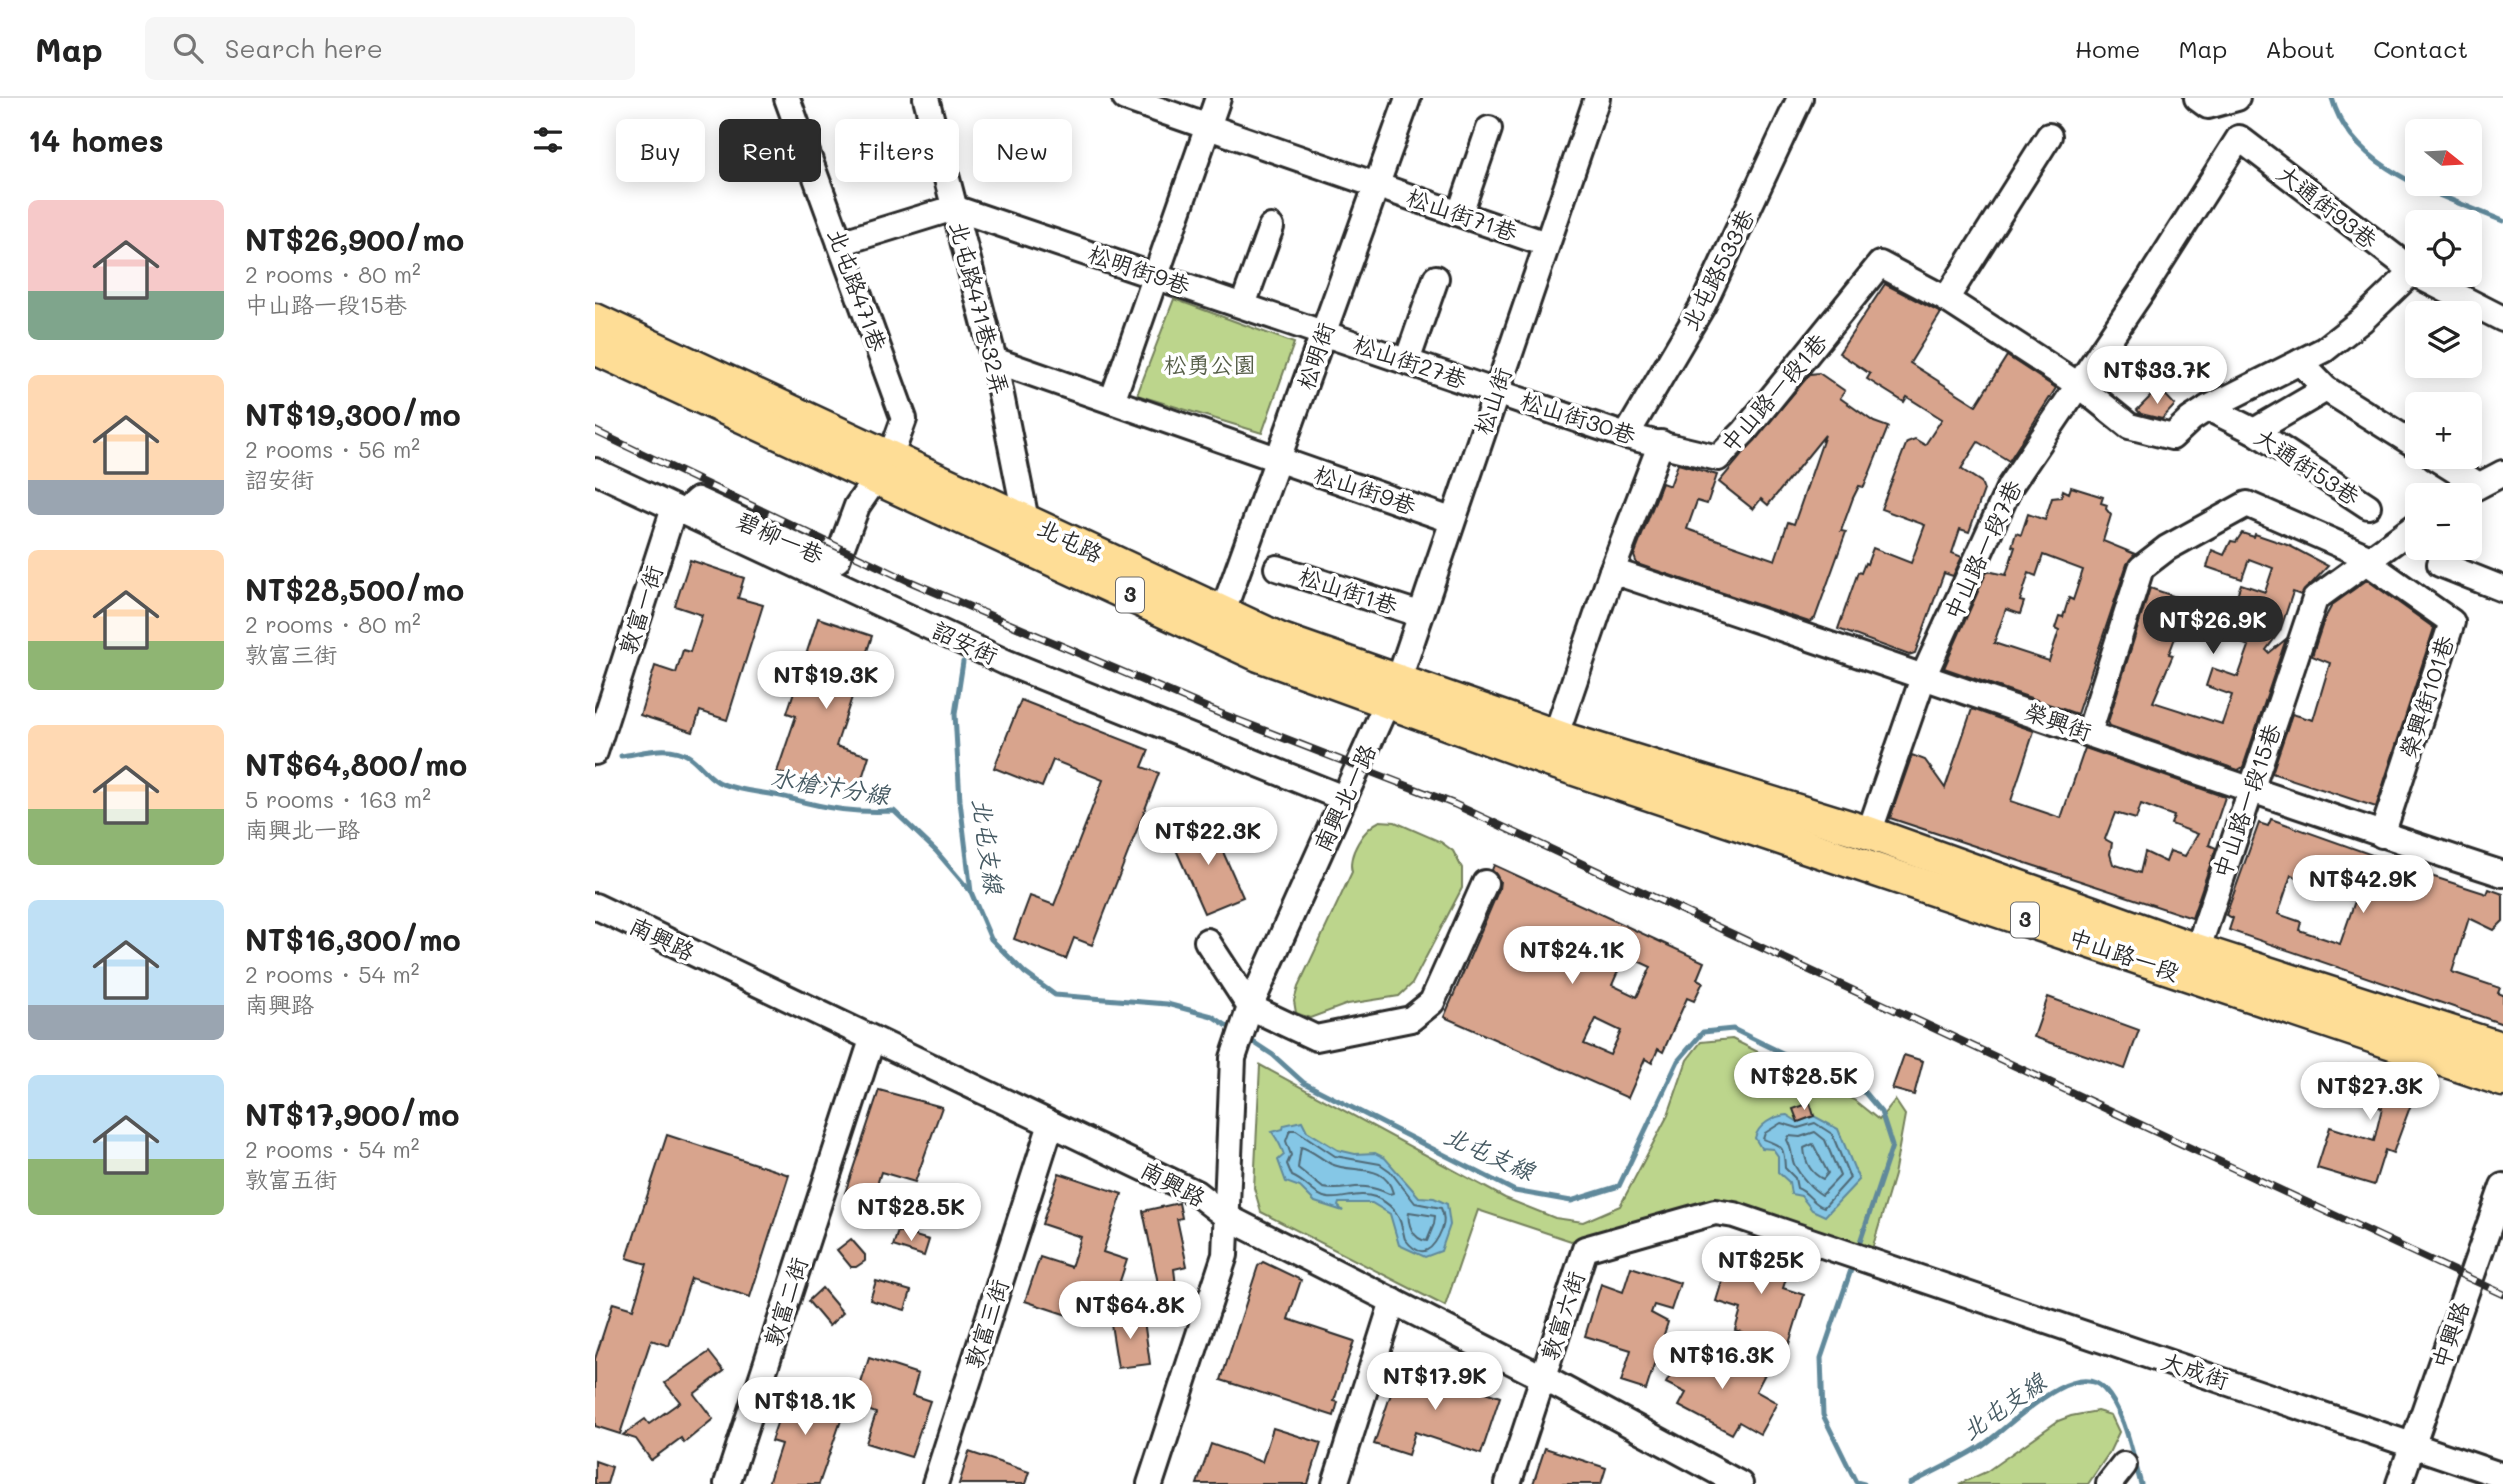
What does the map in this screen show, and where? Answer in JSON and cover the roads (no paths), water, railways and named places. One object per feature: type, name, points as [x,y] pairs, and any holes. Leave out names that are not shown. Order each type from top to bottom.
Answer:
[{"type":"main road","name":"北屯路","points":[[595,320],[883,469],[1259,655],[1392,692],[1551,748]]},
{"type":"main road","name":"北屯路","points":[[595,348],[883,469],[1026,520],[1392,692]]},
{"type":"main road","name":"中山路一段","points":[[1551,748],[1869,833],[2192,964],[2503,1080]]},
{"type":"main road","name":"中山路一段","points":[[1551,748],[1861,863],[2192,964],[2503,1049]]},
{"type":"street","name":"北屯路471巷","points":[[787,98],[904,419],[883,469]]},
{"type":"street","name":"北屯路471巷32弄","points":[[926,98],[994,360],[1026,520]]},
{"type":"street","name":"松山街71巷","points":[[1125,98],[1546,244]]},
{"type":"street","points":[[1112,401],[1219,98]]},
{"type":"street","name":"松明街","points":[[1222,614],[1408,98]]},
{"type":"street","name":"松山街","points":[[1392,692],[1597,98]]},
{"type":"street","name":"北屯路533巷","points":[[1626,436],[1703,304],[1800,98]]},
{"type":"street","points":[[2197,98],[2208,106],[2237,98]]},
{"type":"street","points":[[1459,213],[1489,129]]},
{"type":"street","points":[[1946,299],[2049,136]]},
{"type":"street","name":"大通街93巷","points":[[2239,138],[2405,266]]},
{"type":"street","name":"中山路一段7巷","points":[[1869,833],[1924,675],[2010,486],[2142,291],[2239,138]]},
{"type":"street","points":[[839,243],[954,208]]},
{"type":"street","name":"松明街9巷","points":[[954,208],[1324,333]]},
{"type":"street","points":[[1243,305],[1271,227]]},
{"type":"street","name":"中山路一段1巷","points":[[1661,443],[1718,458],[1760,413],[1880,264],[1946,299],[2077,384],[2129,426],[2172,437],[2208,408]]},
{"type":"street","points":[[1407,361],[1436,278]]},
{"type":"street","points":[[2208,408],[2324,349],[2405,283]]},
{"type":"street","name":"大通街93巷","points":[[2440,287],[2503,319]]},
{"type":"street","name":"松山街27巷","points":[[1324,333],[1496,392]]},
{"type":"street","name":"松山街9巷","points":[[994,360],[1451,520]]},
{"type":"street","points":[[2299,362],[2326,389],[2405,438]]},
{"type":"street","points":[[2254,431],[2326,389]]},
{"type":"street","name":"松山街30巷","points":[[1496,392],[1626,436],[1661,443]]},
{"type":"street","name":"大通街53巷","points":[[2208,408],[2254,431],[2368,506]]},
{"type":"street","points":[[1551,748],[1612,571],[1661,443]]},
{"type":"street","name":"碧柳一巷","points":[[679,510],[698,500],[832,562],[841,556],[857,506],[883,469]]},
{"type":"street","points":[[2447,469],[2462,483]]},
{"type":"street","name":"詔安街","points":[[595,471],[988,652],[1343,798]]},
{"type":"street","points":[[2482,484],[2503,473]]},
{"type":"street","points":[[2089,733],[2141,568],[2167,548],[2247,504],[2366,559]]},
{"type":"street","name":"敦富一街","points":[[595,752],[679,510]]},
{"type":"street","name":"中山路一段15巷","points":[[2192,964],[2315,599],[2405,532]]},
{"type":"street","name":"榮興街101巷","points":[[2366,559],[2452,622],[2382,835]]},
{"type":"street","points":[[2440,564],[2503,589]]},
{"type":"street","name":"松山街1巷","points":[[1277,568],[1419,614]]},
{"type":"street","name":"榮興街","points":[[1612,571],[1924,675],[2251,792],[2503,874]]},
{"type":"street","name":"南興北一路","points":[[1227,1217],[1233,1058],[1250,1007],[1392,692]]},
{"type":"street","points":[[1207,941],[1250,1007],[1316,1038],[1411,1019],[1422,1013],[1432,1002],[1485,883]]},
{"type":"street","name":"南興路","points":[[595,906],[1196,1193],[1227,1217],[1542,1377],[1740,1484]]},
{"type":"street","name":"敦富二街","points":[[727,1484],[872,1040]]},
{"type":"street","name":"敦富三街","points":[[935,1484],[1051,1124]]},
{"type":"street","name":"中興路","points":[[2399,1484],[2503,1186]]},
{"type":"street","name":"敦富六街","points":[[1508,1484],[1585,1249],[1716,1212],[1734,1215],[1886,1269]]},
{"type":"street","points":[[1150,1484],[1225,1255],[1227,1217]]},
{"type":"street","name":"大成街","points":[[1886,1269],[2503,1476]]},
{"type":"street","points":[[1335,1484],[1394,1301]]},
{"type":"water","points":[[1787,1115],[1798,1122],[1814,1116],[1838,1129],[1859,1180],[1825,1216],[1812,1210],[1801,1196],[1791,1194],[1789,1182],[1778,1172],[1778,1156],[1773,1149],[1761,1148],[1755,1138],[1759,1129],[1767,1122]]},
{"type":"water","points":[[1302,1121],[1307,1131],[1338,1150],[1355,1154],[1375,1153],[1385,1158],[1419,1197],[1434,1198],[1447,1204],[1450,1225],[1441,1251],[1425,1257],[1399,1245],[1390,1214],[1372,1203],[1339,1203],[1338,1206],[1343,1211],[1315,1202],[1300,1187],[1286,1182],[1278,1160],[1284,1155],[1272,1132],[1283,1129],[1284,1125]]},
{"type":"waterway","points":[[2332,98],[2342,123],[2358,144],[2378,162],[2427,190],[2503,221]]},
{"type":"waterway","name":"北屯支線","points":[[963,662],[955,714],[960,801],[971,892],[991,939],[1025,973],[1055,995],[1167,1004],[1212,1016],[1235,1031]]},
{"type":"waterway","name":"水槍汴分線","points":[[621,756],[656,750],[673,751],[690,757],[718,782],[732,787],[842,810],[894,811],[936,851],[971,892]]},
{"type":"waterway","name":"北屯支線","points":[[1247,1038],[1273,1055],[1304,1083],[1515,1191],[1571,1201],[1619,1186],[1678,1061],[1703,1032],[1733,1029],[1865,1093],[1881,1112],[1892,1146],[1858,1248]]},
{"type":"waterway","name":"北屯支線","points":[[1854,1261],[1821,1358],[1823,1415],[1856,1482],[1864,1484]]},
{"type":"waterway","name":"北屯支線","points":[[1910,1484],[1981,1446],[2058,1389],[2076,1382],[2091,1381],[2104,1389],[2118,1410],[2141,1484]]},
{"type":"railway","points":[[595,431],[909,581],[1219,713],[1454,804],[2503,1294]]},
{"type":"park label","name":"松勇公園","points":[[1210,365]]}]
